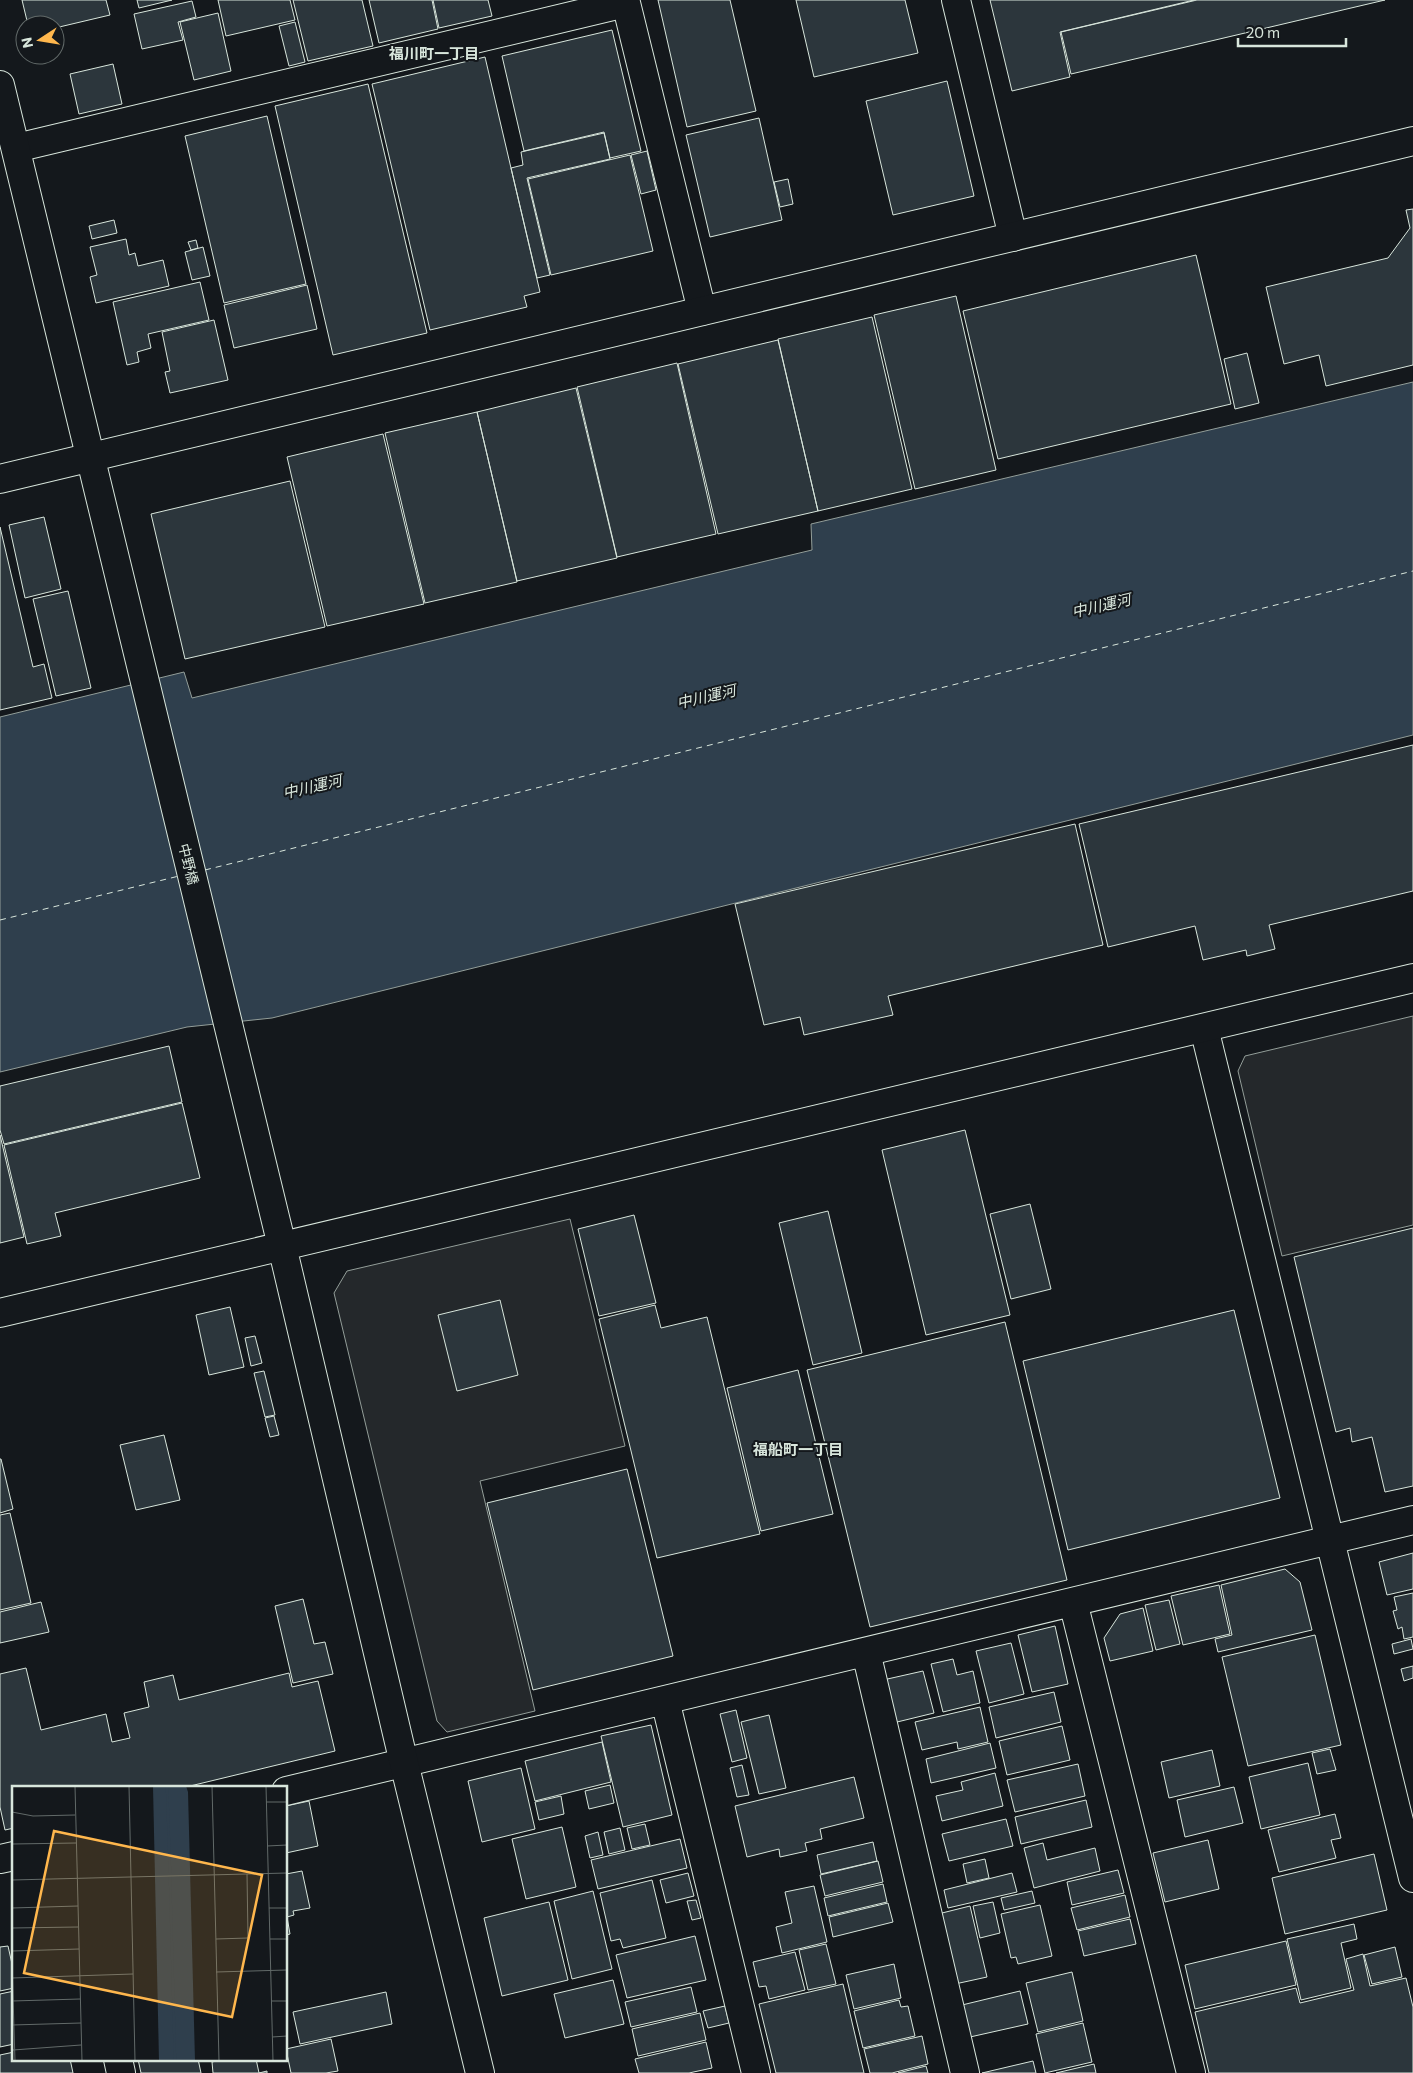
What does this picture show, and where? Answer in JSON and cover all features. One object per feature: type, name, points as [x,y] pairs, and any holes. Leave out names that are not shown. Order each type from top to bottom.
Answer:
[{"type":"street","points":[[956,0],[1013,237]]},
{"type":"street","points":[[16,148],[626,3],[702,311]]},
{"type":"street","name":"中野橋","points":[[0,84],[282,1246],[404,1763],[480,2073]]},
{"type":"street","points":[[0,479],[1413,141]]},
{"type":"street","points":[[0,1314],[1413,978]]},
{"type":"street","points":[[1204,1028],[1413,1878]]},
{"type":"street","points":[[288,1791],[1413,1520]]},
{"type":"street","points":[[1074,1602],[1191,2073]]},
{"type":"street","points":[[866,1652],[965,2073]]},
{"type":"street","points":[[665,1700],[756,2073]]},
{"type":"street","points":[[118,2060],[121,2073]]},
{"type":"shaded area","points":[[1413,1016],[1413,1225],[1282,1256],[1238,1071],[1245,1056]]},
{"type":"shaded area","points":[[570,1219],[625,1446],[480,1481],[535,1711],[447,1732],[437,1721],[334,1293],[347,1271]]},
{"type":"water","name":"中川運河","points":[[1413,382],[1413,735],[272,1018],[187,1027],[0,1072],[0,717],[184,672],[192,698],[812,550],[811,524]]},
{"type":"building","points":[[22,0],[106,0],[110,15],[65,26],[65,15],[26,15]]},
{"type":"building","points":[[137,0],[172,0],[139,8]]},
{"type":"building","points":[[218,0],[290,0],[295,20],[226,36]]},
{"type":"building","points":[[293,0],[362,0],[373,46],[308,61]]},
{"type":"building","points":[[369,0],[432,0],[438,29],[379,43]]},
{"type":"building","points":[[433,0],[488,0],[492,16],[439,28]]},
{"type":"building","points":[[658,0],[730,0],[756,111],[687,127]]},
{"type":"building","points":[[796,0],[905,0],[918,53],[814,77]]},
{"type":"building","points":[[990,0],[1194,0],[1060,32],[1070,77],[1012,91]]},
{"type":"building","points":[[1197,0],[1385,0],[1071,74],[1061,32]]},
{"type":"building","points":[[192,1],[196,17],[178,22],[183,40],[142,49],[134,14]]},
{"type":"building","points":[[218,13],[231,71],[194,80],[180,22]]},
{"type":"building","points":[[295,22],[305,62],[289,66],[279,26]]},
{"type":"building","points":[[612,30],[641,151],[610,158],[604,132],[524,151],[502,56]]},
{"type":"building","points":[[485,57],[540,292],[524,296],[527,307],[430,330],[372,84]]},
{"type":"building","points":[[113,64],[122,104],[79,114],[70,74]]},
{"type":"building","points":[[947,81],[974,196],[893,215],[866,101]]},
{"type":"building","points":[[368,84],[427,333],[333,355],[275,106]]},
{"type":"building","points":[[267,116],[306,284],[224,303],[185,136]]},
{"type":"building","points":[[759,118],[782,220],[710,237],[686,135]]},
{"type":"building","points":[[604,133],[610,159],[527,178],[550,275],[537,278],[511,168],[523,165],[521,152]]},
{"type":"building","points":[[647,151],[656,190],[641,194],[631,155]]},
{"type":"building","points":[[630,155],[653,251],[551,275],[528,179]]},
{"type":"building","points":[[788,179],[793,204],[780,207],[774,182]]},
{"type":"building","points":[[1413,209],[1413,365],[1326,386],[1319,355],[1284,364],[1266,287],[1388,258],[1410,228],[1406,210]]},
{"type":"building","points":[[114,220],[117,233],[92,239],[89,226]]},
{"type":"building","points":[[126,239],[129,255],[135,253],[138,266],[163,260],[169,286],[96,303],[90,277],[97,275],[90,247]]},
{"type":"building","points":[[196,240],[198,248],[191,250],[188,242]]},
{"type":"building","points":[[203,247],[210,276],[192,280],[185,252]]},
{"type":"building","points":[[1196,255],[1231,404],[998,459],[963,311]]},
{"type":"building","points":[[200,282],[209,320],[148,334],[151,348],[137,352],[139,362],[127,365],[113,302]]},
{"type":"building","points":[[307,285],[317,329],[234,348],[224,305]]},
{"type":"building","points":[[956,296],[996,470],[915,489],[874,315]]},
{"type":"building","points":[[872,317],[912,489],[818,511],[778,339]]},
{"type":"building","points":[[214,320],[228,380],[170,393],[165,372],[170,371],[162,332]]},
{"type":"building","points":[[778,340],[818,511],[718,534],[678,364]]},
{"type":"building","points":[[1247,353],[1259,403],[1235,409],[1224,359]]},
{"type":"building","points":[[677,363],[716,534],[617,557],[577,387]]},
{"type":"building","points":[[576,388],[617,558],[517,581],[477,412]]},
{"type":"building","points":[[477,412],[517,582],[425,603],[385,433]]},
{"type":"building","points":[[383,434],[424,604],[327,626],[287,457]]},
{"type":"building","points":[[290,481],[325,627],[185,659],[151,514]]},
{"type":"building","points":[[44,517],[61,589],[25,598],[9,525]]},
{"type":"building","points":[[0,527],[33,667],[44,664],[52,698],[0,710]]},
{"type":"building","points":[[68,591],[91,688],[56,696],[33,599]]},
{"type":"building","points":[[1413,745],[1413,891],[1269,925],[1275,949],[1247,956],[1246,950],[1203,960],[1195,926],[1108,947],[1079,824]]},
{"type":"building","points":[[1075,824],[1103,945],[888,996],[893,1015],[804,1035],[800,1017],[764,1025],[735,904]]},
{"type":"building","points":[[169,1046],[182,1102],[4,1144],[0,1130],[0,1086]]},
{"type":"building","points":[[182,1103],[200,1178],[55,1213],[61,1236],[27,1244],[4,1145]]},
{"type":"building","points":[[965,1130],[1010,1315],[926,1335],[882,1150]]},
{"type":"building","points":[[0,1135],[24,1237],[0,1243]]},
{"type":"building","points":[[1030,1204],[1051,1289],[1011,1299],[990,1214]]},
{"type":"building","points":[[828,1211],[862,1353],[813,1365],[779,1223]]},
{"type":"building","points":[[634,1215],[656,1303],[599,1316],[578,1229]]},
{"type":"building","points":[[1413,1228],[1413,1486],[1385,1492],[1372,1437],[1352,1442],[1350,1428],[1336,1432],[1294,1257]]},
{"type":"building","points":[[500,1300],[518,1375],[457,1391],[438,1315]]},
{"type":"building","points":[[655,1305],[661,1328],[707,1317],[760,1534],[657,1558],[599,1319]]},
{"type":"building","points":[[230,1307],[244,1367],[209,1375],[196,1315]]},
{"type":"building","points":[[1234,1310],[1280,1498],[1068,1550],[1023,1361]]},
{"type":"building","points":[[1005,1322],[1067,1580],[870,1627],[807,1370]]},
{"type":"building","points":[[255,1336],[262,1363],[251,1366],[245,1338]]},
{"type":"building","points":[[798,1370],[833,1514],[761,1531],[727,1388]]},
{"type":"building","points":[[264,1371],[275,1415],[265,1417],[254,1373]]},
{"type":"building","points":[[274,1416],[279,1435],[270,1437],[265,1418]]},
{"type":"building","points":[[164,1435],[180,1500],[136,1510],[120,1445]]},
{"type":"building","points":[[0,1459],[13,1509],[0,1513]]},
{"type":"building","points":[[627,1469],[673,1656],[533,1690],[487,1503]]},
{"type":"building","points":[[10,1513],[31,1603],[0,1610],[0,1515]]},
{"type":"building","points":[[1413,1553],[1413,1589],[1387,1595],[1379,1562]]},
{"type":"building","points":[[1285,1569],[1300,1582],[1312,1630],[1218,1652],[1215,1639],[1232,1635],[1221,1585]]},
{"type":"building","points":[[1219,1585],[1230,1634],[1183,1645],[1171,1596]]},
{"type":"building","points":[[1413,1593],[1413,1637],[1404,1639],[1402,1627],[1398,1629],[1393,1611],[1397,1610],[1394,1597]]},
{"type":"building","points":[[303,1599],[314,1644],[325,1642],[333,1674],[293,1683],[275,1606]]},
{"type":"building","points":[[1169,1600],[1180,1644],[1156,1650],[1145,1605]]},
{"type":"building","points":[[41,1602],[49,1632],[0,1643],[0,1612]]},
{"type":"building","points":[[1143,1608],[1153,1651],[1110,1661],[1104,1638],[1120,1614]]},
{"type":"building","points":[[1055,1626],[1068,1684],[1032,1692],[1018,1635]]},
{"type":"building","points":[[1315,1635],[1341,1745],[1248,1766],[1222,1657]]},
{"type":"building","points":[[1411,1639],[1413,1649],[1394,1654],[1392,1644]]},
{"type":"building","points":[[1011,1643],[1024,1694],[989,1703],[976,1651]]},
{"type":"building","points":[[953,1659],[957,1675],[973,1671],[980,1703],[943,1712],[931,1664]]},
{"type":"building","points":[[1413,1666],[1413,1678],[1404,1681],[1401,1669]]},
{"type":"building","points":[[26,1668],[41,1730],[106,1714],[112,1742],[130,1738],[124,1713],[149,1707],[144,1682],[173,1675],[179,1700],[289,1673],[292,1687],[318,1681],[335,1751],[190,1786],[12,1786],[12,1828],[5,1830],[0,1807],[0,1674]]},
{"type":"building","points":[[923,1671],[934,1713],[893,1723],[883,1680]]},
{"type":"building","points":[[1054,1692],[1061,1722],[996,1738],[989,1707]]},
{"type":"building","points":[[980,1707],[988,1742],[958,1749],[957,1742],[922,1750],[915,1722]]},
{"type":"building","points":[[736,1710],[747,1758],[732,1762],[720,1714]]},
{"type":"building","points":[[769,1715],[786,1788],[759,1794],[741,1722]]},
{"type":"building","points":[[651,1725],[672,1815],[623,1827],[601,1736]]},
{"type":"building","points":[[1062,1726],[1070,1760],[1007,1775],[999,1741]]},
{"type":"building","points":[[602,1742],[611,1782],[535,1801],[525,1761]]},
{"type":"building","points":[[990,1743],[996,1768],[931,1783],[926,1759]]},
{"type":"building","points":[[1330,1749],[1336,1770],[1317,1774],[1312,1753]]},
{"type":"building","points":[[1212,1750],[1220,1786],[1169,1798],[1161,1762]]},
{"type":"building","points":[[1308,1763],[1320,1815],[1261,1829],[1249,1777]]},
{"type":"building","points":[[1078,1764],[1085,1796],[1015,1812],[1007,1780]]},
{"type":"building","points":[[742,1765],[749,1795],[737,1797],[730,1768]]},
{"type":"building","points":[[521,1768],[535,1829],[482,1842],[468,1781]]},
{"type":"building","points":[[995,1773],[1003,1806],[942,1821],[936,1796],[963,1790],[961,1782]]},
{"type":"building","points":[[854,1777],[864,1818],[820,1829],[822,1839],[805,1843],[807,1851],[780,1857],[779,1849],[747,1857],[735,1806]]},
{"type":"building","points":[[610,1785],[614,1803],[589,1809],[585,1791]]},
{"type":"building","points":[[1234,1787],[1243,1823],[1185,1837],[1177,1800]]},
{"type":"building","points":[[561,1796],[564,1814],[539,1820],[535,1802]]},
{"type":"building","points":[[1086,1800],[1092,1827],[1021,1844],[1015,1817]]},
{"type":"building","points":[[309,1801],[318,1846],[288,1853],[288,1806]]},
{"type":"building","points":[[1335,1814],[1341,1838],[1331,1840],[1336,1858],[1279,1872],[1268,1830]]},
{"type":"building","points":[[1006,1819],[1013,1846],[949,1861],[942,1834]]},
{"type":"building","points":[[645,1824],[650,1845],[632,1849],[627,1828]]},
{"type":"building","points":[[562,1827],[576,1887],[526,1899],[512,1839]]},
{"type":"building","points":[[620,1828],[625,1850],[609,1854],[604,1832]]},
{"type":"building","points":[[598,1832],[603,1855],[590,1858],[585,1836]]},
{"type":"building","points":[[680,1839],[687,1868],[598,1889],[591,1860]]},
{"type":"building","points":[[1208,1840],[1219,1889],[1165,1902],[1153,1853]]},
{"type":"building","points":[[873,1842],[877,1861],[821,1874],[817,1855]]},
{"type":"building","points":[[1043,1843],[1047,1860],[1095,1848],[1100,1871],[1034,1888],[1024,1848]]},
{"type":"building","points":[[1374,1854],[1387,1910],[1285,1934],[1272,1878]]},
{"type":"building","points":[[985,1859],[989,1878],[967,1883],[963,1864]]},
{"type":"building","points":[[878,1861],[883,1882],[825,1896],[820,1875]]},
{"type":"building","points":[[1118,1870],[1124,1893],[1072,1905],[1067,1882]]},
{"type":"building","points":[[302,1871],[310,1908],[293,1911],[294,1915],[288,1917],[288,1874]]},
{"type":"building","points":[[688,1873],[694,1896],[666,1903],[660,1880]]},
{"type":"building","points":[[1012,1873],[1017,1892],[948,1908],[944,1890]]},
{"type":"building","points":[[652,1880],[666,1938],[623,1948],[620,1939],[611,1941],[600,1893]]},
{"type":"building","points":[[883,1884],[887,1902],[828,1916],[824,1898]]},
{"type":"building","points":[[814,1886],[827,1942],[782,1953],[776,1927],[792,1923],[785,1892]]},
{"type":"building","points":[[593,1891],[612,1969],[572,1979],[554,1901]]},
{"type":"building","points":[[1032,1891],[1035,1903],[1004,1910],[1001,1898]]},
{"type":"building","points":[[1125,1895],[1130,1917],[1077,1930],[1071,1908]]},
{"type":"building","points":[[696,1900],[701,1918],[692,1920],[687,1901]]},
{"type":"building","points":[[549,1902],[568,1980],[502,1996],[484,1918]]},
{"type":"building","points":[[993,1902],[1000,1933],[980,1938],[973,1906]]},
{"type":"building","points":[[888,1903],[893,1922],[833,1937],[829,1917]]},
{"type":"building","points":[[1040,1905],[1052,1956],[1018,1964],[1016,1957],[1011,1958],[1001,1914]]},
{"type":"building","points":[[970,1906],[987,1977],[955,1984],[938,1914]]},
{"type":"building","points":[[1130,1919],[1136,1944],[1084,1956],[1078,1931]]},
{"type":"building","points":[[1354,1924],[1357,1939],[1341,1943],[1351,1988],[1301,2000],[1287,1939]]},
{"type":"building","points":[[695,1936],[706,1980],[627,1998],[616,1955]]},
{"type":"building","points":[[1286,1941],[1296,1985],[1195,2009],[1185,1965]]},
{"type":"building","points":[[826,1944],[836,1984],[808,1990],[799,1950]]},
{"type":"building","points":[[8,1946],[12,1964],[12,1988],[0,1991],[0,1947]]},
{"type":"building","points":[[1395,1947],[1402,1977],[1372,1984],[1364,1955]]},
{"type":"building","points":[[795,1952],[805,1990],[769,1999],[766,1986],[759,1987],[753,1962]]},
{"type":"building","points":[[1363,1954],[1370,1986],[1406,1978],[1413,2007],[1413,2073],[1209,2073],[1195,2012],[1296,1988],[1300,2003],[1354,1990],[1346,1959]]},
{"type":"building","points":[[894,1964],[901,1998],[854,2009],[846,1975]]},
{"type":"building","points":[[1072,1972],[1083,2021],[1038,2032],[1026,1983]]},
{"type":"building","points":[[613,1980],[624,2024],[565,2038],[554,1994]]},
{"type":"building","points":[[843,1984],[864,2073],[776,2073],[759,2004]]},
{"type":"building","points":[[691,1987],[697,2012],[631,2027],[625,2002]]},
{"type":"building","points":[[12,1991],[12,2044],[0,2047],[0,1994]]},
{"type":"building","points":[[1020,1991],[1028,2024],[970,2037],[962,2005]]},
{"type":"building","points":[[386,1992],[392,2024],[300,2044],[293,2012]]},
{"type":"building","points":[[899,2000],[901,2007],[908,2006],[915,2036],[863,2048],[854,2011]]},
{"type":"building","points":[[725,2006],[729,2023],[708,2028],[703,2011]]},
{"type":"building","points":[[700,2013],[706,2040],[638,2056],[632,2029]]},
{"type":"building","points":[[1083,2023],[1092,2062],[1045,2073],[1036,2034]]},
{"type":"building","points":[[922,2036],[928,2064],[892,2073],[870,2073],[864,2049]]},
{"type":"building","points":[[331,2039],[338,2071],[291,2073],[288,2049]]},
{"type":"building","points":[[706,2042],[712,2068],[689,2073],[639,2073],[635,2059]]},
{"type":"building","points":[[12,2052],[12,2060],[70,2060],[73,2073],[0,2073],[0,2055]]},
{"type":"building","points":[[138,2060],[198,2060],[201,2073],[141,2073]]},
{"type":"building","points":[[221,2060],[256,2060],[259,2073],[213,2073],[212,2062]]},
{"type":"building","points":[[1033,2061],[1036,2073],[982,2073]]},
{"type":"building","points":[[1094,2064],[1096,2073],[1056,2073]]},
{"type":"building","points":[[926,2066],[928,2073],[898,2073]]},
{"type":"ferry route","points":[[205,870],[1413,571]]},
{"type":"ferry route","points":[[0,920],[179,876]]},
{"type":"district","name":"福川町一丁目","points":[[434,53]]},
{"type":"district","name":"福船町一丁目","points":[[798,1449]]}]
